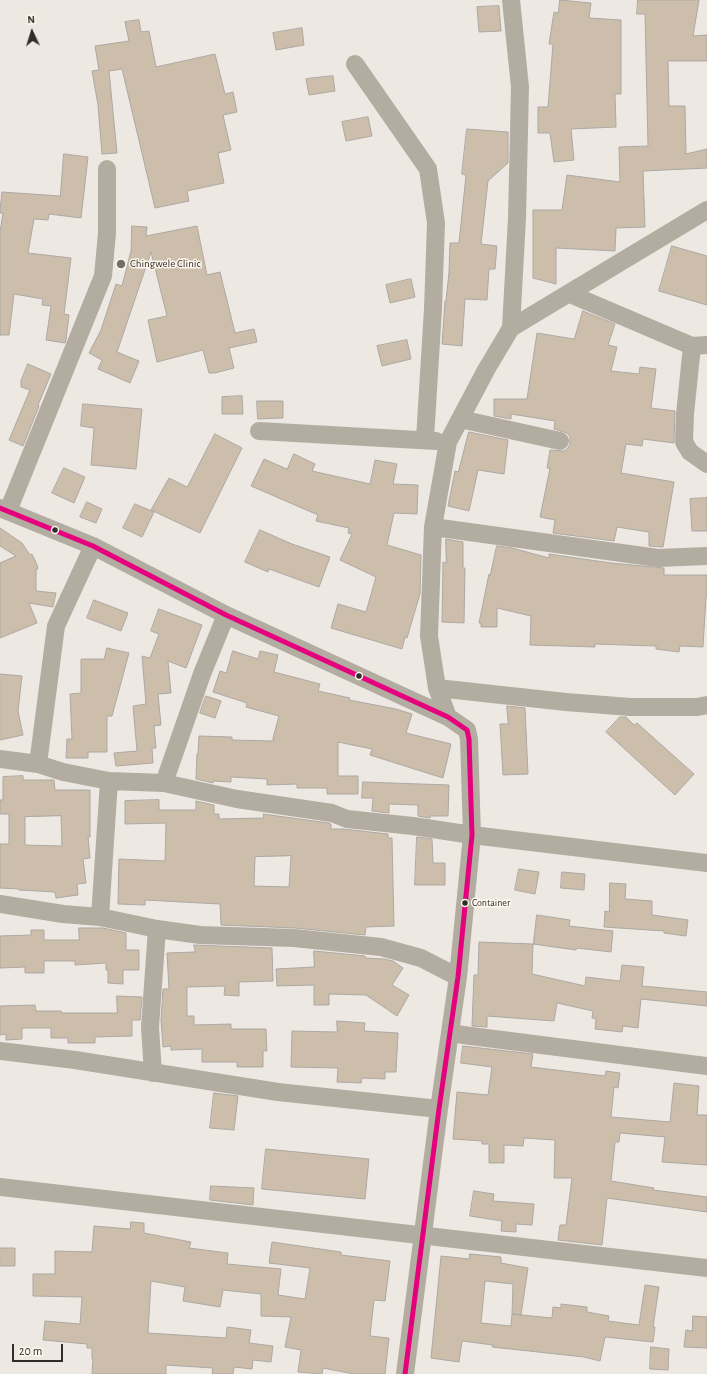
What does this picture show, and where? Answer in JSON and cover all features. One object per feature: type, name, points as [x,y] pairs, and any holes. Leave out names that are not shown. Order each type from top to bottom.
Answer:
[{"type":"street","points":[[511,0],[520,87],[517,218],[512,328]]},
{"type":"street","points":[[355,64],[428,169],[436,222],[433,309],[425,439]]},
{"type":"street","points":[[107,169],[107,233],[103,276],[4,509],[93,546],[226,615],[448,717],[467,730],[469,739],[472,834],[458,977],[438,1109],[405,1374]]},
{"type":"street","points":[[448,717],[437,688],[430,636],[433,527],[448,442],[486,370],[512,328],[707,210]]},
{"type":"street","points":[[570,294],[700,345],[685,414],[684,442],[690,452],[707,464]]},
{"type":"street","points":[[460,419],[560,441]]},
{"type":"street","points":[[259,431],[425,439],[448,442]]},
{"type":"street","points":[[433,527],[658,558],[707,556]]},
{"type":"street","points":[[38,764],[56,626],[93,546]]},
{"type":"street","points":[[164,784],[202,674],[226,615]]},
{"type":"street","points":[[437,688],[566,702],[630,707],[697,707],[707,705]]},
{"type":"street","points":[[0,759],[38,764],[63,772],[110,781],[164,784],[237,799],[332,813],[347,819],[707,863]]},
{"type":"street","points":[[100,917],[110,781]]},
{"type":"street","points":[[0,904],[63,914],[100,917],[157,929],[200,935],[294,938],[381,947],[421,958],[458,977]]},
{"type":"street","points":[[153,1073],[150,1027],[157,929]]},
{"type":"street","points":[[450,1032],[471,1036],[707,1066]]},
{"type":"street","points":[[0,1051],[75,1060],[278,1092],[438,1109]]},
{"type":"street","points":[[0,1187],[707,1268]]},
{"type":"building","points":[[560,0],[591,3],[589,18],[621,20],[621,94],[615,94],[616,127],[571,129],[574,160],[554,162],[550,133],[538,133],[538,107],[548,107],[553,44],[549,44],[554,12],[558,13]]},
{"type":"building","points":[[638,0],[699,0],[693,36],[707,35],[707,61],[668,61],[669,106],[685,106],[686,154],[707,149],[707,168],[643,171],[645,227],[616,228],[615,251],[556,248],[556,284],[533,278],[533,210],[562,210],[567,175],[620,182],[619,147],[648,146],[645,14],[637,14]]},
{"type":"building","points":[[499,6],[501,31],[479,32],[477,7]]},
{"type":"building","points":[[139,20],[141,32],[149,31],[156,67],[215,54],[225,94],[233,92],[237,112],[223,115],[231,150],[218,153],[224,183],[187,191],[189,201],[155,208],[122,69],[109,71],[117,153],[102,154],[98,105],[92,71],[99,70],[95,46],[129,41],[125,22]]},
{"type":"building","points":[[302,28],[304,45],[276,50],[273,33]]},
{"type":"building","points":[[333,76],[335,91],[309,95],[306,79]]},
{"type":"building","points":[[368,117],[372,136],[346,141],[342,122]]},
{"type":"building","points":[[467,129],[508,132],[508,163],[488,181],[481,244],[497,246],[495,269],[489,269],[487,300],[465,299],[462,346],[442,344],[449,272],[450,243],[459,243],[466,175],[462,174]]},
{"type":"building","points":[[64,154],[88,157],[81,218],[49,214],[48,220],[34,219],[28,253],[71,258],[64,314],[69,315],[65,343],[46,340],[51,306],[42,305],[43,299],[14,294],[9,335],[0,335],[0,232],[3,213],[0,213],[0,210],[2,192],[60,196]]},
{"type":"building","points":[[132,226],[147,227],[146,236],[197,226],[207,275],[220,272],[235,333],[254,329],[257,342],[229,348],[234,368],[209,373],[203,350],[157,362],[148,320],[167,316],[151,252],[117,352],[139,361],[130,383],[98,369],[102,360],[89,353],[101,330],[116,284],[122,286],[131,251]]},
{"type":"building","points":[[672,246],[707,256],[707,305],[659,291]]},
{"type":"building","points":[[411,279],[415,297],[390,303],[386,285]]},
{"type":"building","points":[[583,311],[615,324],[608,345],[617,347],[611,371],[639,374],[640,367],[656,369],[651,408],[675,411],[674,443],[643,439],[642,446],[626,444],[621,473],[674,482],[663,547],[649,546],[649,532],[617,527],[614,541],[553,533],[555,520],[540,517],[550,468],[547,468],[550,450],[564,451],[570,444],[570,437],[567,433],[554,429],[555,421],[511,414],[511,419],[494,416],[494,399],[527,399],[537,333],[574,339]]},
{"type":"building","points":[[407,340],[411,359],[382,366],[377,346]]},
{"type":"building","points":[[28,364],[51,374],[23,446],[9,440],[30,390],[21,387],[21,381]]},
{"type":"building","points":[[242,396],[243,414],[222,414],[222,397]]},
{"type":"building","points":[[257,401],[283,401],[283,418],[258,419]]},
{"type":"building","points":[[83,404],[142,409],[136,469],[91,465],[94,428],[81,426]]},
{"type":"building","points":[[469,432],[508,440],[504,474],[478,470],[469,511],[448,506],[455,471],[458,472]]},
{"type":"building","points":[[215,434],[242,448],[200,533],[151,510],[169,478],[187,487]]},
{"type":"building","points":[[294,454],[315,464],[312,471],[370,484],[375,460],[397,464],[393,484],[418,485],[417,514],[394,513],[387,545],[421,555],[420,594],[407,638],[405,637],[402,649],[331,628],[338,604],[366,612],[376,577],[340,560],[352,534],[348,533],[349,528],[316,521],[318,515],[251,486],[264,459],[287,469]]},
{"type":"building","points":[[64,468],[85,477],[74,503],[52,493]]},
{"type":"building","points":[[707,498],[707,531],[692,531],[690,499]]},
{"type":"building","points":[[87,502],[102,509],[96,523],[80,517]]},
{"type":"building","points":[[135,504],[154,512],[142,537],[123,528]]},
{"type":"building","points":[[0,528],[22,543],[30,555],[32,554],[38,567],[38,569],[36,569],[36,591],[56,593],[53,607],[29,603],[37,623],[0,638],[0,563],[16,556],[0,546]]},
{"type":"building","points":[[260,530],[292,544],[330,557],[319,587],[269,569],[268,572],[245,562]]},
{"type":"building","points":[[446,539],[463,542],[463,568],[465,568],[464,623],[442,622],[443,562],[446,563]]},
{"type":"building","points":[[497,546],[512,548],[549,558],[549,554],[611,563],[664,568],[664,575],[707,575],[707,597],[703,647],[680,646],[679,652],[656,649],[656,646],[595,644],[595,647],[530,645],[531,616],[497,608],[497,627],[481,627],[481,623],[479,623],[489,574],[490,575]]},
{"type":"building","points":[[94,600],[128,613],[121,631],[87,618]]},
{"type":"building","points":[[159,609],[202,625],[186,668],[168,661],[171,693],[158,694],[161,725],[154,726],[156,748],[152,748],[153,763],[116,766],[114,753],[137,751],[133,706],[146,704],[142,656],[150,658],[159,634],[151,631]]},
{"type":"building","points":[[107,648],[129,653],[112,716],[107,716],[107,752],[88,752],[88,758],[66,758],[67,739],[72,739],[70,694],[81,693],[81,659],[104,659]]},
{"type":"building","points":[[233,651],[258,659],[260,651],[278,655],[274,672],[320,684],[318,691],[350,698],[349,700],[396,709],[412,714],[406,733],[451,744],[443,778],[370,755],[372,749],[338,742],[338,776],[358,776],[358,794],[327,794],[327,788],[297,788],[297,784],[267,785],[267,779],[231,777],[231,782],[213,781],[213,783],[196,779],[199,736],[232,737],[232,740],[272,741],[275,739],[273,738],[279,716],[246,707],[247,703],[213,692],[220,671],[226,673]]},
{"type":"building","points":[[0,674],[22,676],[18,711],[23,735],[0,740]]},
{"type":"building","points":[[206,696],[221,701],[215,718],[200,713]]},
{"type":"building","points":[[507,706],[525,708],[528,774],[503,775],[500,724],[508,724]]},
{"type":"building","points":[[620,717],[626,717],[634,725],[637,723],[694,774],[675,795],[606,732]]},
{"type":"building","points":[[23,776],[23,780],[54,780],[55,790],[90,790],[90,837],[88,837],[90,858],[83,859],[86,883],[77,884],[78,895],[56,898],[55,892],[0,888],[0,844],[9,844],[9,814],[0,814],[0,800],[3,800],[3,777]],"holes":[[[61,816],[62,846],[25,845],[25,817]]]},
{"type":"building","points":[[363,782],[449,785],[448,816],[430,816],[430,818],[418,816],[418,805],[389,804],[389,813],[372,811],[373,798],[362,798]]},
{"type":"building","points":[[159,800],[159,810],[196,810],[196,801],[214,805],[214,814],[219,814],[219,819],[264,818],[263,814],[329,823],[331,824],[331,829],[388,834],[388,838],[392,838],[394,926],[366,927],[365,935],[295,928],[221,925],[220,904],[145,900],[145,905],[118,904],[119,859],[165,861],[166,823],[125,824],[125,801]],"holes":[[[291,856],[289,887],[254,886],[255,857]]]},
{"type":"building","points":[[417,837],[432,839],[433,863],[445,863],[445,885],[415,885]]},
{"type":"building","points":[[519,869],[539,872],[535,894],[515,890]]},
{"type":"building","points":[[562,872],[585,874],[584,890],[561,888]]},
{"type":"building","points":[[610,883],[626,884],[625,899],[652,901],[652,915],[688,920],[686,936],[664,933],[664,931],[604,927],[605,911],[609,912]]},
{"type":"building","points":[[537,915],[570,920],[569,926],[613,931],[611,952],[577,948],[576,950],[533,944]]},
{"type":"building","points":[[79,928],[103,928],[126,933],[126,950],[139,950],[139,970],[123,970],[123,984],[108,983],[108,970],[106,970],[106,963],[75,965],[75,961],[44,961],[44,973],[25,973],[25,967],[0,968],[0,936],[31,935],[31,930],[44,930],[44,940],[79,940]]},
{"type":"building","points":[[479,942],[533,944],[532,974],[585,986],[586,977],[620,981],[622,965],[644,967],[642,986],[707,992],[707,1006],[641,999],[638,1028],[623,1026],[622,1032],[595,1029],[596,1019],[592,1018],[593,1011],[557,1003],[554,1021],[487,1016],[487,1027],[472,1026],[474,975],[478,975]]},
{"type":"building","points":[[194,945],[272,948],[273,981],[239,982],[239,996],[224,995],[225,986],[187,987],[187,1016],[194,1016],[194,1025],[231,1024],[231,1029],[266,1029],[267,1051],[263,1051],[263,1067],[237,1067],[237,1062],[202,1062],[202,1049],[171,1050],[171,1046],[163,1047],[161,1020],[163,989],[169,989],[167,953],[195,952]]},
{"type":"building","points":[[314,951],[384,959],[393,961],[403,968],[392,985],[409,995],[397,1016],[366,995],[329,994],[329,1005],[314,1005],[314,985],[277,986],[276,969],[314,967]]},
{"type":"building","points":[[117,996],[142,997],[140,1020],[132,1020],[132,1036],[95,1037],[95,1043],[68,1043],[68,1038],[51,1038],[51,1028],[22,1028],[22,1039],[6,1040],[6,1034],[0,1035],[0,1006],[35,1005],[36,1011],[61,1011],[62,1013],[117,1013]]},
{"type":"building","points":[[337,1021],[365,1023],[364,1031],[398,1033],[396,1072],[385,1072],[385,1079],[362,1078],[361,1083],[337,1082],[338,1068],[291,1067],[292,1031],[337,1032]]},
{"type":"building","points":[[463,1046],[533,1054],[531,1067],[605,1076],[606,1071],[620,1073],[618,1088],[614,1087],[611,1117],[670,1122],[674,1083],[699,1086],[697,1115],[707,1115],[707,1165],[662,1162],[665,1137],[620,1133],[619,1142],[615,1142],[611,1181],[654,1188],[653,1190],[707,1197],[707,1212],[607,1198],[602,1245],[558,1240],[560,1225],[566,1225],[572,1178],[554,1178],[555,1140],[524,1138],[523,1146],[504,1145],[504,1163],[489,1163],[489,1144],[482,1144],[482,1141],[453,1139],[457,1092],[488,1095],[492,1067],[461,1063]]},
{"type":"building","points":[[214,1093],[238,1096],[234,1130],[210,1128]]},
{"type":"building","points":[[266,1149],[369,1159],[365,1199],[262,1189]]},
{"type":"building","points":[[211,1186],[254,1188],[253,1205],[210,1200]]},
{"type":"building","points":[[474,1191],[494,1194],[493,1201],[534,1204],[532,1225],[516,1224],[516,1232],[501,1231],[502,1221],[470,1216]]},
{"type":"building","points":[[131,1222],[144,1223],[144,1233],[191,1242],[189,1248],[228,1253],[227,1264],[281,1269],[278,1295],[305,1299],[310,1268],[269,1263],[272,1242],[341,1252],[341,1255],[390,1261],[385,1301],[374,1300],[370,1336],[389,1338],[385,1374],[354,1374],[323,1368],[322,1374],[298,1372],[301,1350],[285,1347],[291,1317],[261,1316],[261,1294],[223,1290],[220,1307],[183,1301],[185,1287],[151,1281],[148,1333],[226,1338],[227,1327],[251,1330],[249,1343],[273,1346],[271,1362],[253,1360],[252,1369],[234,1367],[233,1374],[212,1374],[213,1368],[166,1365],[166,1374],[92,1374],[92,1348],[87,1348],[87,1344],[43,1340],[45,1321],[80,1324],[82,1297],[33,1296],[33,1274],[55,1274],[55,1251],[92,1252],[94,1226],[130,1229]]},
{"type":"building","points":[[0,1248],[15,1248],[15,1266],[0,1266]]},
{"type":"building","points":[[470,1254],[501,1257],[501,1263],[528,1268],[521,1315],[552,1318],[553,1307],[561,1308],[561,1304],[587,1307],[587,1312],[609,1316],[608,1321],[639,1325],[645,1285],[659,1287],[653,1327],[655,1327],[653,1342],[605,1337],[600,1361],[584,1357],[492,1347],[493,1345],[462,1341],[459,1362],[431,1358],[441,1256],[469,1259]],"holes":[[[485,1281],[513,1284],[511,1326],[481,1323]]]},
{"type":"building","points":[[693,1316],[707,1317],[707,1348],[684,1347],[686,1330],[692,1331]]},
{"type":"building","points":[[651,1347],[669,1349],[668,1370],[650,1369]]},
{"type":"transit line","points":[[0,508],[93,546],[226,615],[448,717],[467,730],[469,739],[472,835],[458,977],[439,1109],[405,1374]]},
{"type":"place","name":"Chingwele Clinic","points":[[121,264]]},
{"type":"place","name":"Container","points":[[465,903]]}]
